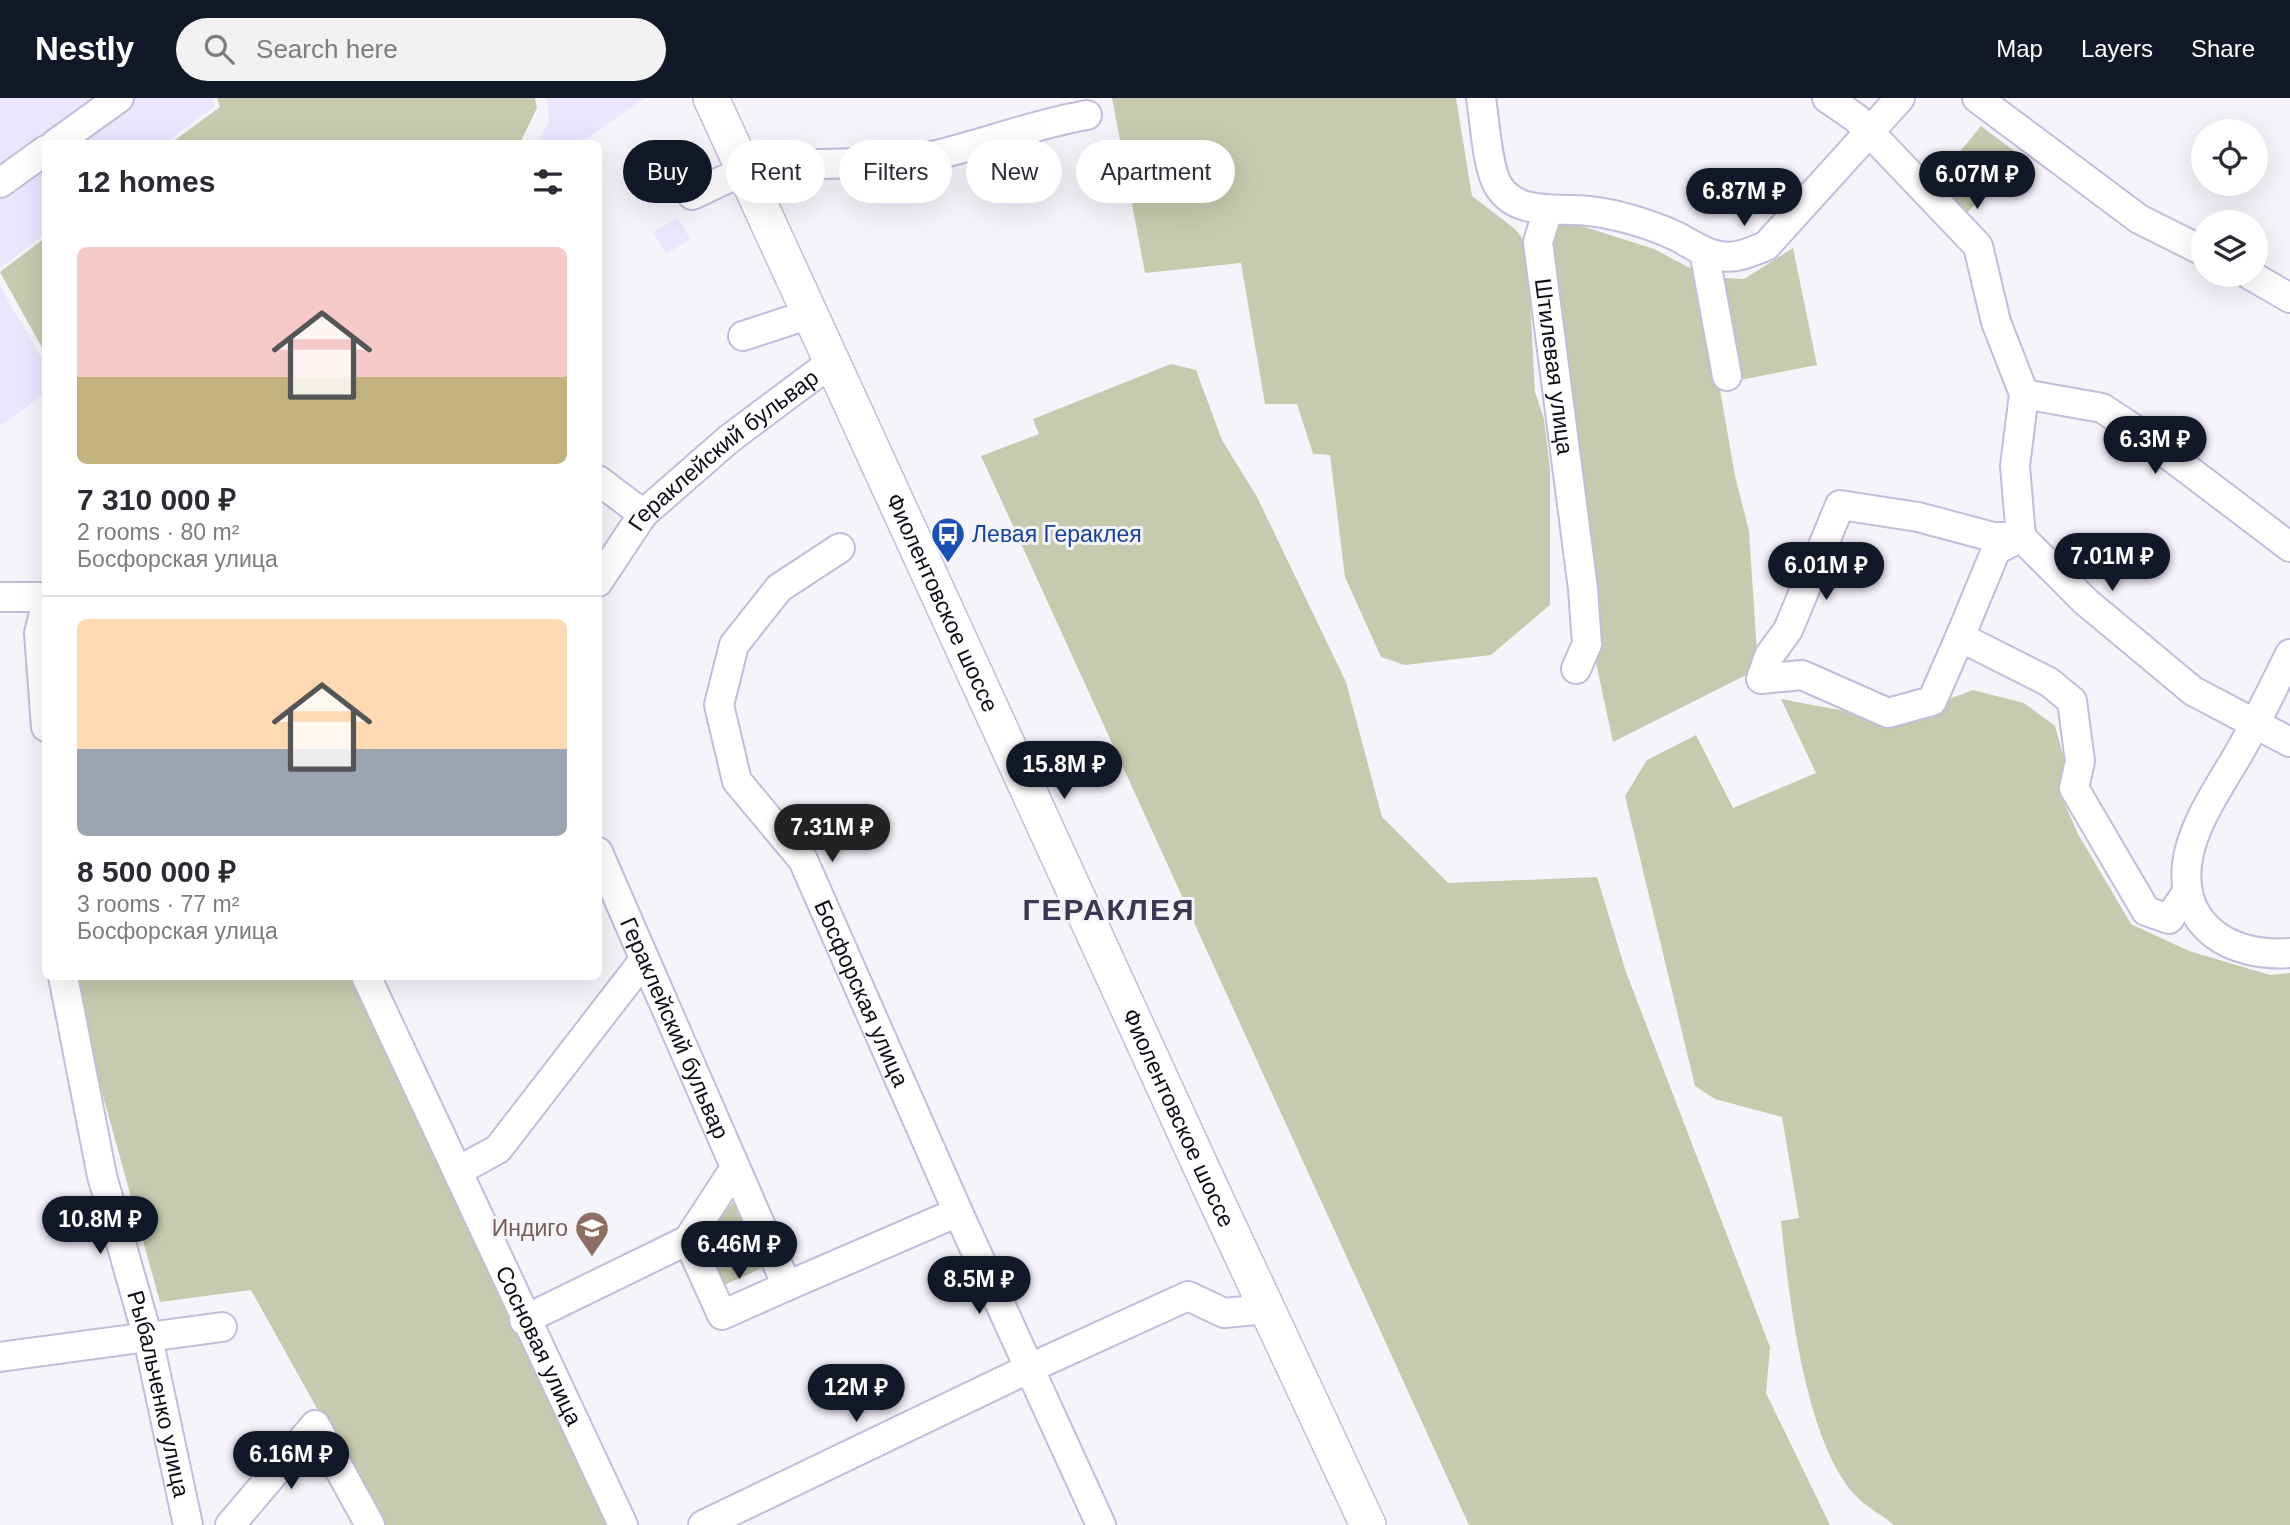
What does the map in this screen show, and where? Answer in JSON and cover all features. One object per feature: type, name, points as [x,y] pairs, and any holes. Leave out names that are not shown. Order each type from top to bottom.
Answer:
[{"type":"main road","name":"Фиолентовское шоссе","points":[[710,98],[729,140]]},
{"type":"main road","name":"Фиолентовское шоссе","points":[[758,203],[1368,1525]]},
{"type":"street","points":[[60,140],[118,98]]},
{"type":"street","points":[[1481,98],[1499,187],[1513,200],[1530,208],[1588,211],[1620,218],[1674,235],[1720,256],[1744,255],[1766,246],[1900,98]]},
{"type":"street","points":[[1827,98],[1868,131],[1978,246],[1996,323],[2024,394],[2014,466],[2021,537],[2085,601],[2193,691],[2290,742]]},
{"type":"street","points":[[1978,98],[2139,219],[2191,245]]},
{"type":"street","points":[[825,163],[863,164],[931,156],[1045,122],[1087,115]]},
{"type":"street","points":[[0,183],[42,153]]},
{"type":"street","name":"Штилевая улица","points":[[1548,210],[1538,242],[1583,589],[1587,644],[1576,669]]},
{"type":"street","points":[[1704,251],[1727,376]]},
{"type":"street","points":[[2268,285],[2290,298]]},
{"type":"street","points":[[743,336],[810,314]]},
{"type":"street","name":"Гераклейский бульвар","points":[[602,576],[643,514],[729,439],[832,362]]},
{"type":"street","points":[[2024,394],[2102,408],[2137,431],[2290,547]]},
{"type":"street","points":[[602,483],[643,514]]},
{"type":"street","points":[[1840,505],[1918,517],[1993,537],[2021,537],[1996,550],[1932,701],[1888,713],[1802,675],[1761,679],[1769,656],[1787,630],[1840,505]]},
{"type":"street","name":"Босфорская улица","points":[[840,548],[779,588],[734,645],[719,705],[737,781],[803,860],[958,1212],[1101,1525]]},
{"type":"street","points":[[0,597],[42,597]]},
{"type":"street","points":[[42,622],[39,634],[42,674]]},
{"type":"street","points":[[1960,636],[2049,682],[2071,701],[2080,761],[2074,788],[2146,911],[2169,919],[2188,892]]},
{"type":"street","points":[[2290,654],[2255,725],[2199,824],[2187,863],[2188,892],[2204,927],[2229,946],[2265,955],[2290,953]]},
{"type":"street","name":"Гераклейский бульвар","points":[[602,861],[787,1286]]},
{"type":"street","points":[[458,1171],[498,1149],[644,960]]},
{"type":"street","name":"Рыбальченко улица","points":[[64,980],[102,1176],[148,1338],[188,1525]]},
{"type":"street","name":"Сосновая улица","points":[[368,980],[458,1171],[524,1320],[623,1525]]},
{"type":"street","name":"Гераклейский бульвар","points":[[688,1240],[735,1168]]},
{"type":"street","points":[[524,1320],[688,1240],[722,1315],[958,1212]]},
{"type":"street","points":[[703,1525],[1030,1368],[1188,1296],[1223,1312],[1268,1309]]},
{"type":"street","points":[[0,1357],[222,1327]]},
{"type":"street","points":[[230,1525],[315,1425],[370,1525]]},
{"type":"shaded area","points":[[0,98],[212,98],[215,106],[169,140],[42,140],[42,236],[0,268]]},
{"type":"shaded area","points":[[547,98],[644,98],[585,140],[539,140],[549,122]]},
{"type":"shaded area","points":[[678,218],[690,239],[666,254],[653,232]]},
{"type":"shaded area","points":[[0,286],[42,359],[42,395],[0,426]]},
{"type":"green space","points":[[217,98],[535,98],[537,108],[521,140],[175,140],[220,107]]},
{"type":"green space","points":[[1112,98],[1456,98],[1472,196],[1515,229],[1527,244],[1535,392],[1544,419],[1550,469],[1550,605],[1491,655],[1405,665],[1381,657],[1345,577],[1330,455],[1313,454],[1297,404],[1265,404],[1241,263],[1145,273],[1132,203],[1235,203],[1235,140],[1120,140]]},
{"type":"green space","points":[[1981,126],[2021,156],[1960,220],[1930,188]]},
{"type":"green space","points":[[1560,219],[1654,249],[1707,277],[1744,279],[1793,248],[1817,365],[1719,384],[1735,476],[1749,531],[1758,669],[1613,742],[1592,644],[1536,247]]},
{"type":"green space","points":[[42,240],[42,348],[0,272]]},
{"type":"green space","points":[[1171,364],[1196,370],[1222,440],[1257,497],[1346,682],[1382,817],[1448,883],[1597,877],[1626,972],[1770,1347],[1766,1393],[1830,1525],[1469,1525],[981,456],[1039,434],[1033,419]]},
{"type":"green space","points":[[1973,690],[2024,703],[2055,726],[2065,762],[2059,791],[2078,834],[2131,924],[2189,951],[2270,975],[2290,973],[2290,1525],[1894,1525],[1856,1496],[1838,1471],[1823,1440],[1802,1366],[1789,1287],[1781,1221],[1799,1218],[1782,1117],[1715,1099],[1695,1086],[1625,796],[1647,760],[1696,735],[1733,808],[1816,773],[1781,699],[1892,720]]},
{"type":"green space","points":[[79,980],[352,980],[387,1058],[617,1525],[382,1525],[251,1290],[160,1302],[82,1020]]},
{"type":"green space","points":[[733,1202],[762,1268],[722,1286],[711,1259],[708,1241],[714,1225]]},
{"type":"place","name":"Левая Гераклея","points":[[948,564]]},
{"type":"place","name":"Индиго","points":[[592,1258]]},
{"type":"district","name":"ГЕРАКЛЕЯ","points":[[1109,910]]}]
